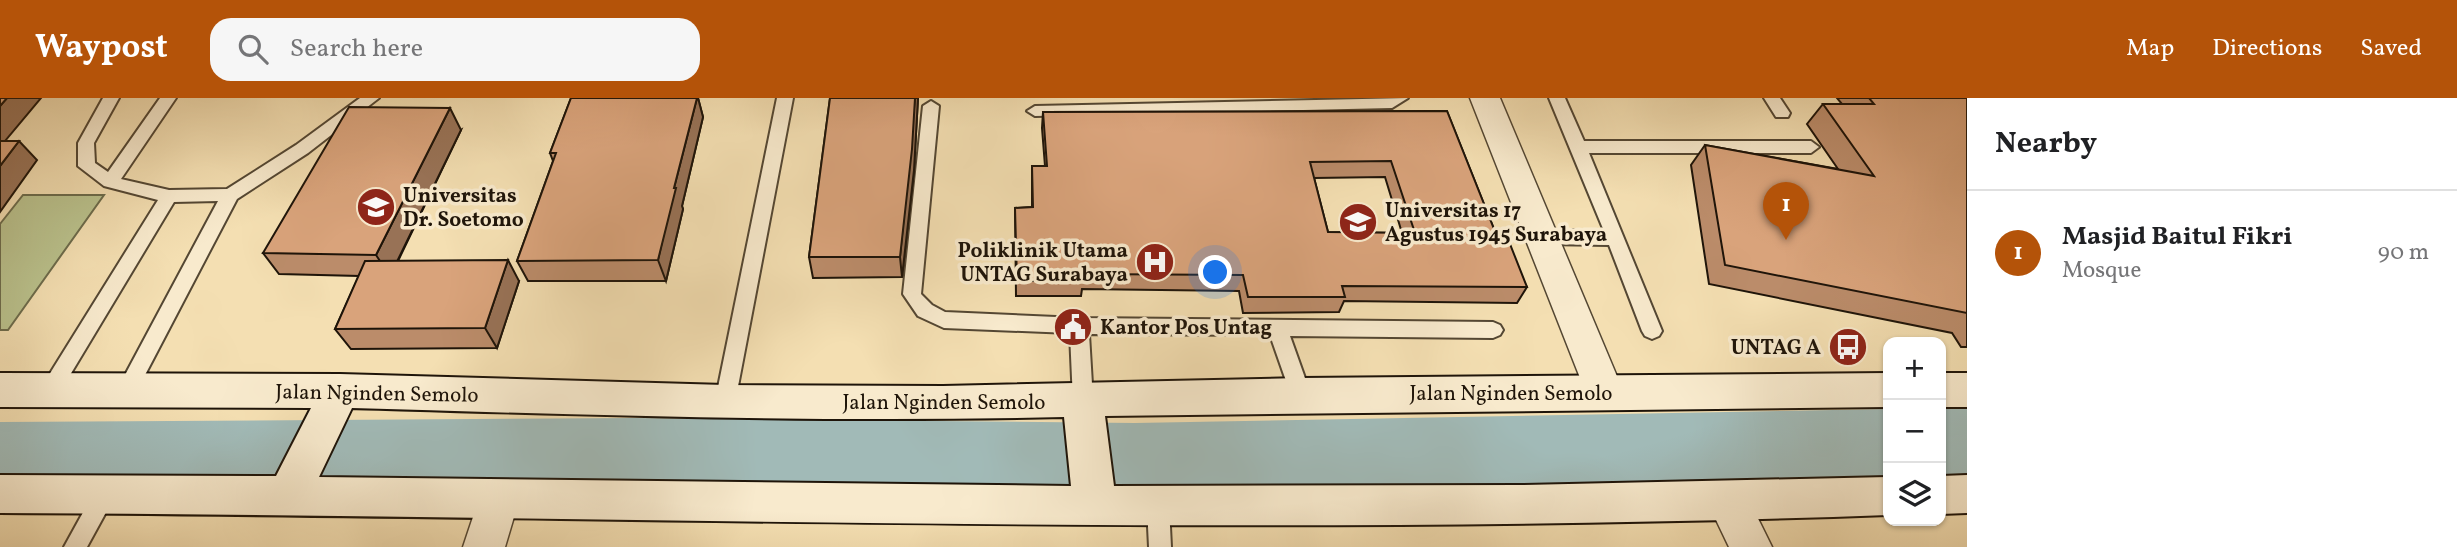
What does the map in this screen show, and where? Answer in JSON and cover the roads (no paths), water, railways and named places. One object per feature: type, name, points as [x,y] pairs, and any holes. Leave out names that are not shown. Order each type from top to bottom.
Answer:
[{"type":"main road","name":"Jalan Nginden Semolo","points":[[0,390],[127,390],[332,408],[725,402],[1085,415],[1301,395],[1883,390]]},
{"type":"main road","points":[[1946,390],[1967,390]]},
{"type":"main road","points":[[295,484],[332,408]]},
{"type":"main road","points":[[1085,415],[1094,491]]},
{"type":"main road","points":[[0,494],[104,494],[295,484],[498,500],[1094,491],[1159,527],[1728,500],[1883,496]]},
{"type":"main road","points":[[1946,495],[1967,494]]},
{"type":"street","points":[[1485,98],[1605,393]]},
{"type":"street","points":[[484,547],[498,500]]},
{"type":"street","points":[[1728,500],[1751,547]]},
{"type":"lane","points":[[110,98],[86,144],[87,166],[110,182],[169,196],[230,195]]},
{"type":"lane","points":[[110,182],[168,98]]},
{"type":"lane","points":[[127,390],[230,195],[302,149],[371,98]]},
{"type":"lane","points":[[725,402],[785,98]]},
{"type":"lane","points":[[1035,111],[1239,102],[1392,103],[1400,98]]},
{"type":"lane","points":[[1558,98],[1652,331]]},
{"type":"lane","points":[[1772,98],[1782,113]]},
{"type":"lane","points":[[931,106],[912,294],[918,306],[928,314],[944,320],[1079,326],[1493,330]]},
{"type":"lane","points":[[1577,147],[1811,147]]},
{"type":"lane","points":[[51,389],[169,196]]},
{"type":"lane","points":[[1543,237],[1616,238]]},
{"type":"lane","points":[[1079,326],[1085,415]]},
{"type":"lane","points":[[1277,327],[1301,395]]},
{"type":"lane","points":[[75,547],[104,494]]},
{"type":"waterway","points":[[1946,446],[1967,446]]},
{"type":"waterway","points":[[0,460],[634,456],[1135,461],[1883,447]]},
{"type":"place","name":"Universitas Dr. Soetomo","points":[[376,207]]},
{"type":"place","name":"Universitas 17 Agustus 1945 Surabaya","points":[[1358,222]]},
{"type":"place","name":"Masjid Baitul Fikri","points":[[1786,240]]},
{"type":"place","name":"Poliklinik Utama UNTAG Surabaya","points":[[1155,262]]},
{"type":"place","name":"Kantor Pos Untag","points":[[1073,327]]},
{"type":"place","name":"UNTAG A","points":[[1848,347]]}]
